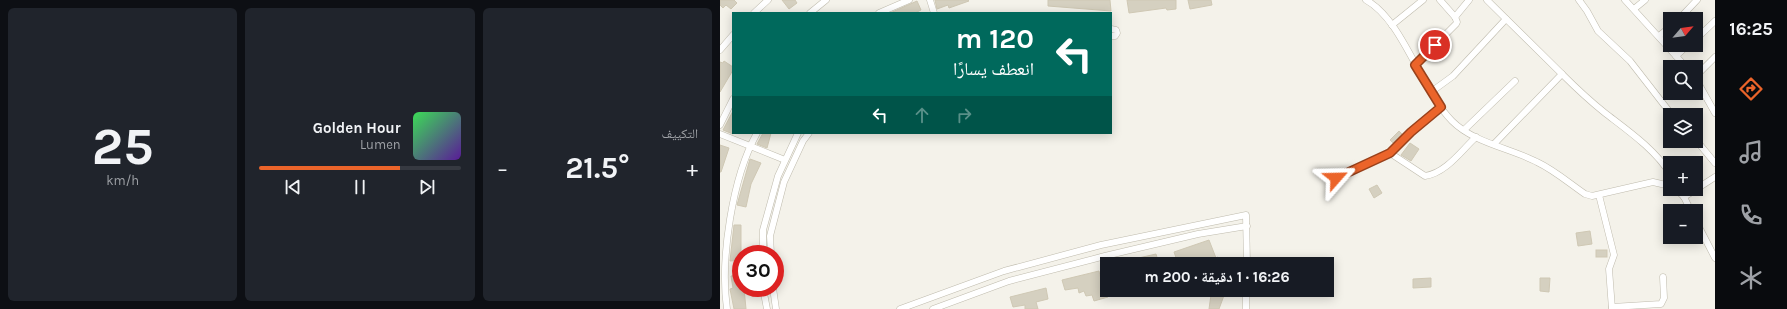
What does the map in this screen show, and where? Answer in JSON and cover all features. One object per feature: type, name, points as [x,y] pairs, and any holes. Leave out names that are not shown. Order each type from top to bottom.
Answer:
[{"type":"street","points":[[755,12],[768,0]]},
{"type":"street","points":[[811,12],[826,0]]},
{"type":"street","points":[[881,12],[909,0]]},
{"type":"street","points":[[930,0],[934,12]]},
{"type":"street","points":[[1366,0],[1377,7],[1392,25],[1441,107],[1452,121],[1464,130],[1476,137],[1538,162],[1585,194],[1592,196],[1653,182],[1663,184]]},
{"type":"street","points":[[1392,25],[1423,0]]},
{"type":"street","points":[[1415,65],[1457,22],[1455,17],[1440,0]]},
{"type":"street","points":[[1455,17],[1469,0]]},
{"type":"street","points":[[1487,0],[1587,98],[1621,125],[1663,164]]},
{"type":"street","points":[[1579,0],[1598,31],[1630,61],[1667,108]]},
{"type":"street","points":[[1625,0],[1680,60]]},
{"type":"street","points":[[1634,9],[1645,0]]},
{"type":"street","points":[[1687,0],[1692,6]]},
{"type":"street","points":[[1686,12],[1697,0]]},
{"type":"street","points":[[1431,92],[1453,76],[1506,19]]},
{"type":"street","points":[[1703,32],[1715,21]]},
{"type":"street","points":[[1112,29],[1116,30],[1117,33],[1115,36],[1112,36]]},
{"type":"street","points":[[1659,36],[1663,33]]},
{"type":"street","points":[[720,50],[732,36]]},
{"type":"street","points":[[1676,56],[1680,52]]},
{"type":"street","points":[[1703,70],[1715,57]]},
{"type":"street","points":[[1494,144],[1562,74]]},
{"type":"street","points":[[1464,130],[1515,81]]},
{"type":"street","points":[[1703,90],[1715,113]]},
{"type":"street","points":[[720,126],[732,101]]},
{"type":"street","points":[[1336,178],[1390,153],[1411,132],[1441,107]]},
{"type":"street","points":[[720,134],[785,160]]},
{"type":"street","points":[[727,309],[723,295],[723,247],[737,178],[749,146],[756,134]]},
{"type":"street","points":[[763,245],[763,230],[778,176],[798,134]]},
{"type":"street","points":[[770,245],[770,236],[784,182],[803,140],[808,134]]},
{"type":"street","points":[[1390,153],[1425,176],[1442,170],[1476,137]]},
{"type":"street","points":[[1703,148],[1715,163]]},
{"type":"street","points":[[1688,204],[1684,197],[1715,177]]},
{"type":"street","points":[[1599,195],[1614,255],[1609,269],[1612,308],[1661,304],[1664,298],[1663,277]]},
{"type":"street","points":[[900,309],[1004,271],[1086,249],[1246,215],[1247,257]]},
{"type":"street","points":[[933,309],[1024,277],[1198,234],[1247,226]]},
{"type":"street","points":[[1703,235],[1715,258]]},
{"type":"street","points":[[765,297],[767,309]]},
{"type":"street","points":[[774,297],[776,309]]},
{"type":"street","points":[[1246,297],[1246,309]]},
{"type":"building","points":[[720,0],[734,0],[737,3],[731,9],[726,5],[723,8],[720,5]]},
{"type":"building","points":[[782,0],[795,0],[797,3],[789,9]]},
{"type":"building","points":[[935,0],[969,1],[949,8],[948,5],[937,9]]},
{"type":"building","points":[[1048,0],[1110,0],[1111,11],[1048,6]]},
{"type":"building","points":[[1127,0],[1176,0],[1176,9],[1167,10],[1166,8],[1129,13]]},
{"type":"building","points":[[1188,0],[1211,0],[1212,5],[1190,9]]},
{"type":"building","points":[[917,1],[921,10],[917,12],[892,12]]},
{"type":"building","points":[[724,61],[732,66],[732,72],[720,92],[720,62],[723,63]]},
{"type":"building","points":[[732,113],[732,134],[723,130]]},
{"type":"building","points":[[1399,131],[1402,134],[1393,143],[1390,140]]},
{"type":"building","points":[[762,134],[771,134],[767,148],[757,144]]},
{"type":"building","points":[[1410,143],[1419,149],[1411,161],[1401,155]]},
{"type":"building","points":[[720,145],[729,148],[721,172],[720,172]]},
{"type":"building","points":[[750,159],[761,163],[751,184],[746,207],[737,205]]},
{"type":"building","points":[[1377,185],[1382,193],[1374,198],[1369,189]]},
{"type":"building","points":[[734,225],[741,225],[741,245],[732,245],[732,261],[730,261]]},
{"type":"building","points":[[1590,231],[1592,244],[1578,246],[1576,233]]},
{"type":"building","points":[[1209,240],[1216,257],[1176,257],[1174,252]]},
{"type":"building","points":[[1596,250],[1607,250],[1607,257],[1596,257]]},
{"type":"building","points":[[1156,254],[1157,257],[1143,257]]},
{"type":"building","points":[[1099,271],[1100,297],[1108,297],[1094,301],[1092,295],[1086,296],[1084,291],[1079,293],[1078,288],[1065,290],[1062,280]]},
{"type":"building","points":[[1431,278],[1431,287],[1413,288],[1413,279]]},
{"type":"building","points":[[1540,278],[1550,278],[1549,292],[1540,291]]},
{"type":"building","points":[[732,288],[732,297],[745,297],[746,309],[734,309],[730,289]]},
{"type":"building","points":[[1046,288],[1048,299],[1036,302],[1038,309],[1025,309],[1025,305],[1013,307],[1010,297]]},
{"type":"building","points":[[1211,297],[1223,297],[1219,309],[1209,309]]},
{"type":"route","points":[[1336,178],[1390,153],[1411,132],[1441,107],[1415,65],[1435,45]]}]
